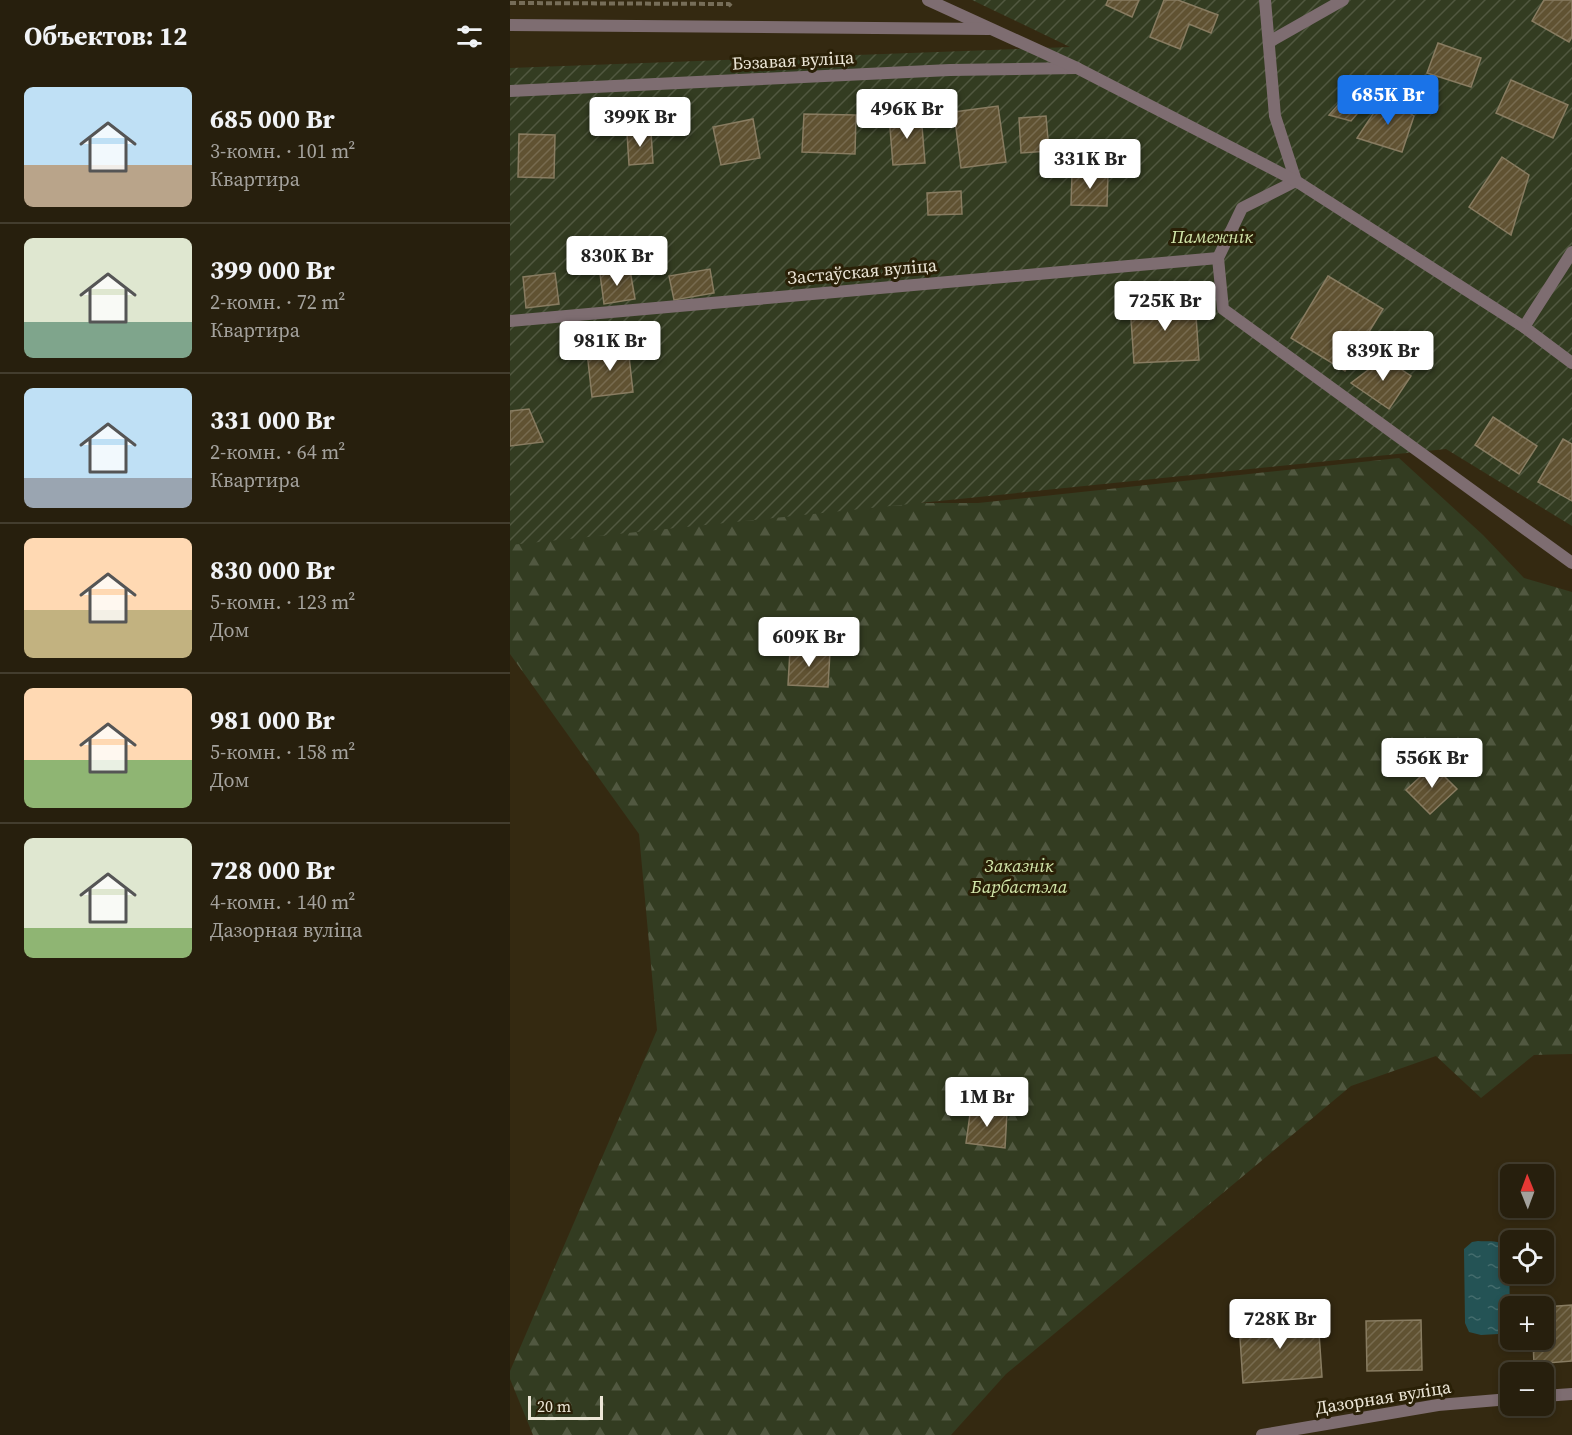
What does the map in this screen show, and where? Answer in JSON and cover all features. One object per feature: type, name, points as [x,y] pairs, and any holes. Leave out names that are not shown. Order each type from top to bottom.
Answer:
[{"type":"street","points":[[928,0],[1077,68],[1296,181],[1524,327],[1572,363]]},
{"type":"street","points":[[1265,0],[1275,116],[1296,181]]},
{"type":"street","points":[[1269,42],[1343,0]]},
{"type":"street","points":[[510,26],[993,29]]},
{"type":"street","name":"Бэзавая вуліца","points":[[510,91],[938,71],[1077,68]]},
{"type":"street","points":[[1296,181],[1242,208],[1218,258],[1223,309],[1572,563]]},
{"type":"street","points":[[1524,327],[1572,252]]},
{"type":"street","name":"Застаўская вуліца","points":[[510,321],[1218,258]]},
{"type":"street","points":[[1554,1395],[1572,1394]]},
{"type":"street","name":"Дазорная вуліца","points":[[1262,1435],[1438,1405],[1500,1400]]},
{"type":"green space","name":"Памежнік","points":[[972,0],[1572,0],[1572,526],[1446,449],[510,545],[510,68],[1070,47]]},
{"type":"green space","name":"Заказнік Барбастэла","points":[[1399,458],[1483,535],[1524,578],[1572,592],[1572,1054],[1534,1055],[1481,1098],[1436,1056],[1351,1086],[1006,1374],[951,1435],[533,1435],[510,1379],[510,1371],[657,1030],[639,834],[510,654],[510,503],[978,503]]},
{"type":"water","points":[[1472,1242],[1500,1243],[1500,1284],[1509,1284],[1510,1296],[1500,1296],[1498,1334],[1481,1335],[1469,1332],[1465,1323],[1464,1249]]},
{"type":"building","points":[[1108,0],[1139,0],[1132,17],[1106,5]]},
{"type":"building","points":[[1164,0],[1178,0],[1218,15],[1211,33],[1189,24],[1180,49],[1150,37]]},
{"type":"building","points":[[1544,0],[1572,0],[1572,37],[1569,42],[1532,21]]},
{"type":"building","points":[[1438,43],[1481,58],[1471,87],[1427,73]]},
{"type":"building","points":[[1360,80],[1375,93],[1351,121],[1329,115]]},
{"type":"building","points":[[1511,80],[1568,105],[1553,138],[1496,113]]},
{"type":"building","points":[[1385,96],[1414,116],[1402,152],[1357,138]]},
{"type":"building","points":[[998,106],[1006,162],[961,168],[954,112]]},
{"type":"building","points":[[804,114],[856,115],[855,154],[802,152]]},
{"type":"building","points":[[921,114],[925,163],[893,165],[889,116]]},
{"type":"building","points":[[1046,116],[1049,151],[1021,153],[1019,118]]},
{"type":"building","points":[[753,119],[760,158],[721,165],[713,127]]},
{"type":"building","points":[[651,132],[653,163],[629,165],[627,133]]},
{"type":"building","points":[[519,134],[555,135],[554,178],[518,177]]},
{"type":"building","points":[[1502,157],[1529,175],[1511,235],[1469,207]]},
{"type":"building","points":[[1072,173],[1108,174],[1107,206],[1071,205]]},
{"type":"building","points":[[961,191],[962,214],[928,215],[927,193]]},
{"type":"building","points":[[710,269],[714,293],[674,300],[669,276]]},
{"type":"building","points":[[630,270],[635,299],[604,304],[600,274]]},
{"type":"building","points":[[555,273],[559,304],[526,308],[523,277]]},
{"type":"building","points":[[1328,276],[1383,309],[1345,371],[1291,338]]},
{"type":"building","points":[[1195,301],[1199,360],[1134,363],[1130,305]]},
{"type":"building","points":[[628,347],[633,392],[592,397],[587,352]]},
{"type":"building","points":[[1384,358],[1411,376],[1389,409],[1351,383]]},
{"type":"building","points":[[529,409],[543,442],[510,446],[510,411]]},
{"type":"building","points":[[1493,417],[1537,446],[1519,474],[1475,445]]},
{"type":"building","points":[[1563,439],[1572,444],[1572,501],[1538,482]]},
{"type":"building","points":[[790,650],[830,652],[828,687],[788,685]]},
{"type":"building","points":[[1433,765],[1457,789],[1430,814],[1406,790]]},
{"type":"building","points":[[971,1107],[1007,1112],[1005,1148],[966,1143]]},
{"type":"building","points":[[1572,1305],[1572,1361],[1534,1362],[1533,1350],[1554,1350],[1554,1306]]},
{"type":"building","points":[[1318,1318],[1322,1377],[1243,1383],[1239,1323]]},
{"type":"building","points":[[1421,1320],[1422,1370],[1367,1371],[1366,1321]]}]
